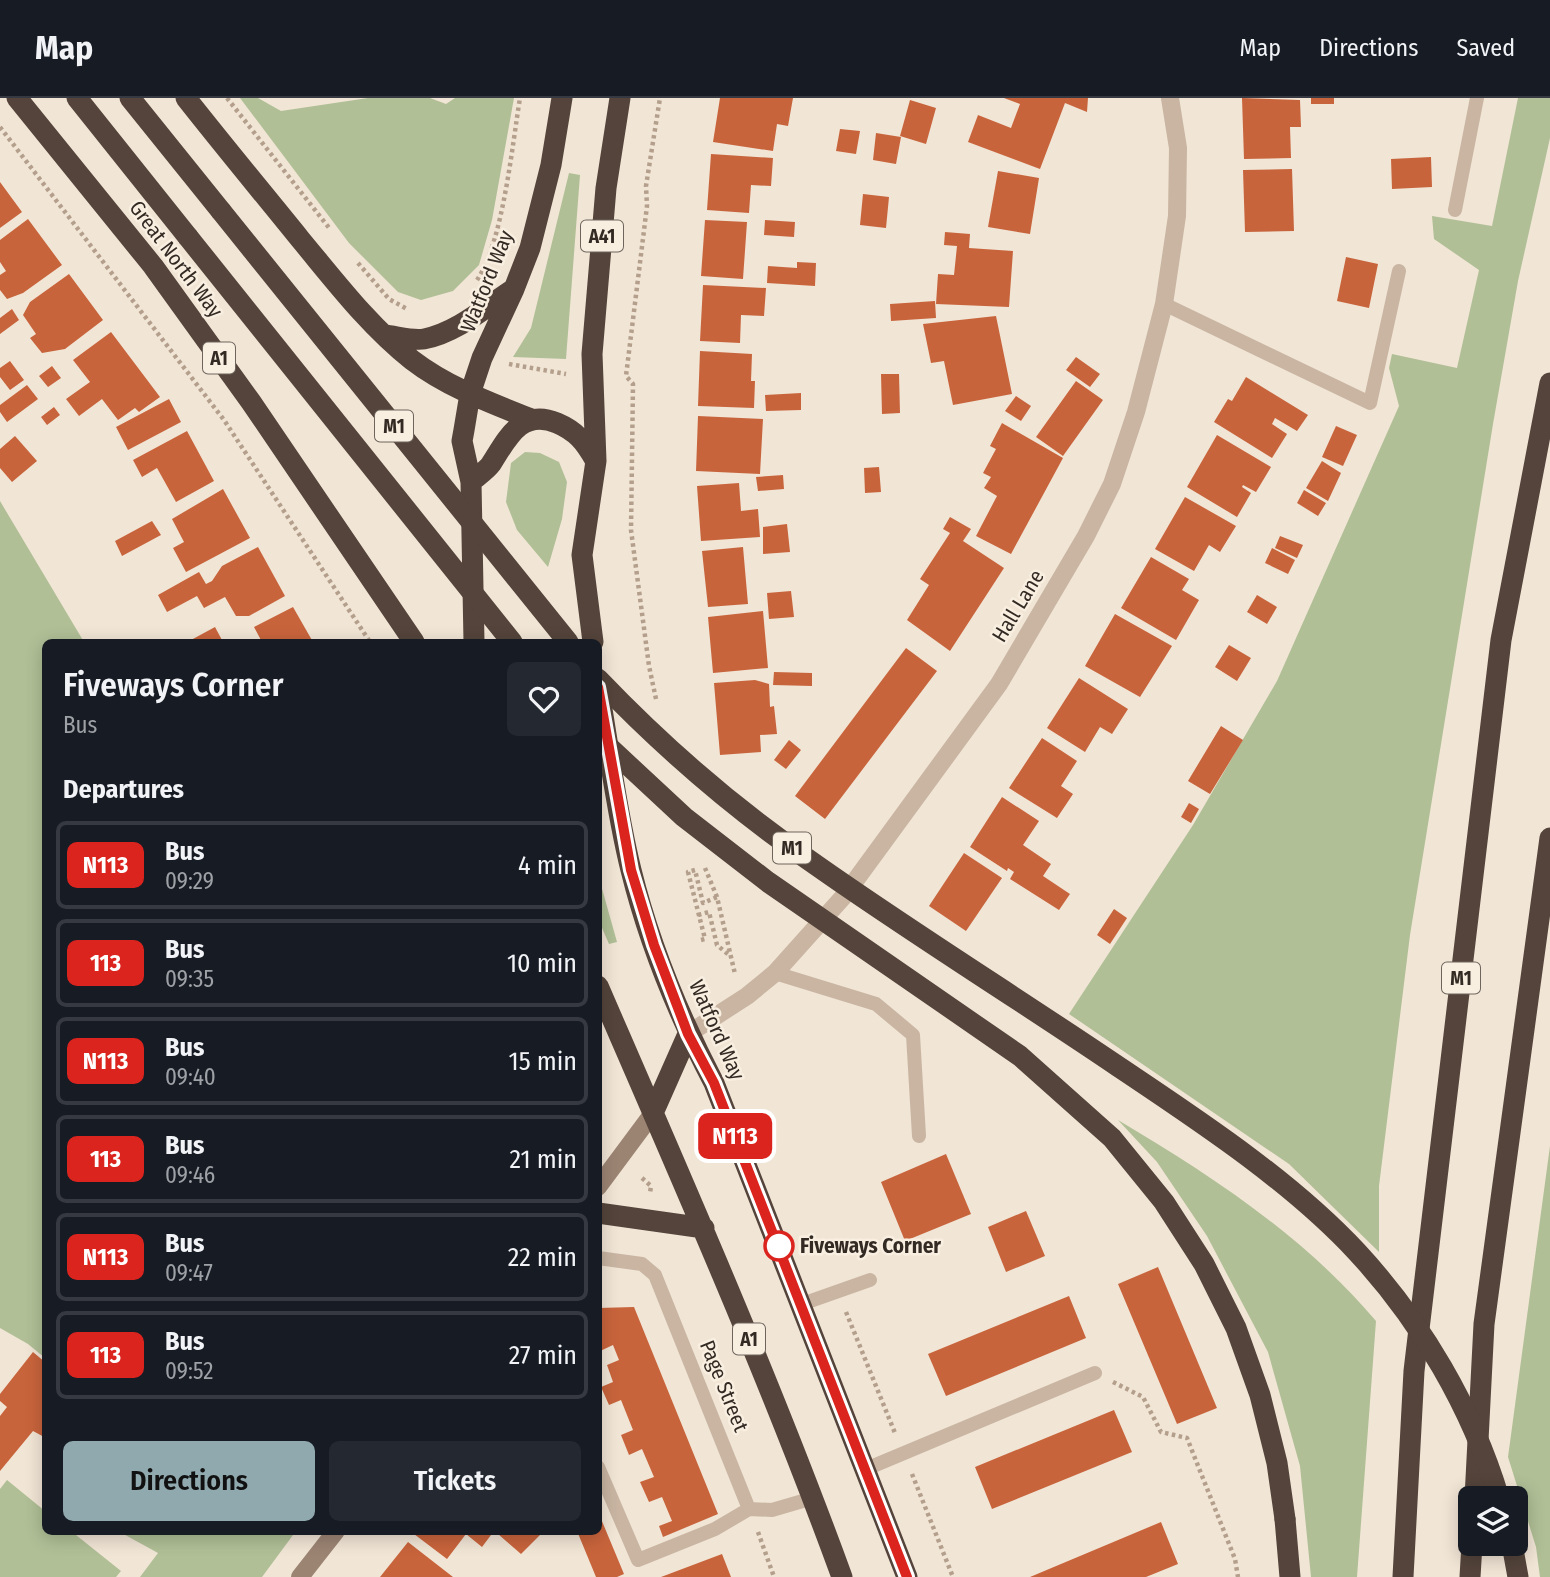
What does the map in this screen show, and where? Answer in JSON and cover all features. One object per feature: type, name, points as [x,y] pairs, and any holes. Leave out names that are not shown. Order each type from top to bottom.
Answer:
[{"type":"highway","name":"Great North Way","points":[[17,98],[153,266],[251,402],[408,638]]},
{"type":"highway","name":"M1","points":[[77,98],[510,639]]},
{"type":"highway","name":"M1","points":[[130,98],[566,639]]},
{"type":"highway","points":[[186,98],[350,299],[384,335],[413,360],[470,394],[531,419],[550,420],[572,429],[584,441],[596,461],[582,555],[593,639]]},
{"type":"highway","name":"Watford Way","points":[[471,482],[463,441],[470,394],[482,358],[530,248],[551,165],[562,98]]},
{"type":"highway","name":"A41","points":[[596,461],[592,354],[606,188],[620,98]]},
{"type":"highway","points":[[384,335],[422,339],[444,332],[514,289]]},
{"type":"highway","name":"M1","points":[[1403,1577],[1414,1371],[1501,640],[1550,383]]},
{"type":"highway","points":[[474,639],[471,482],[489,466],[508,436],[531,419]]},
{"type":"highway","name":"M1","points":[[602,683],[643,725],[713,788],[814,864],[1214,1132],[1293,1193],[1357,1252],[1411,1319],[1454,1388],[1496,1486]]},
{"type":"highway","name":"Watford Way","points":[[602,708],[631,870],[654,945],[688,1034],[714,1083],[907,1577]]},
{"type":"highway","name":"M1","points":[[602,741],[684,817],[768,882],[1020,1056],[1111,1138],[1164,1202],[1203,1264],[1236,1328],[1261,1395],[1277,1463],[1290,1577]]},
{"type":"highway","points":[[1476,1486],[1484,1324],[1550,838]]},
{"type":"highway","name":"A1","points":[[602,995],[704,1228],[842,1577]]},
{"type":"highway","points":[[653,1113],[688,1034]]},
{"type":"highway","points":[[602,1214],[704,1228]]},
{"type":"highway","points":[[1470,1577],[1471,1556]]},
{"type":"highway","points":[[1514,1556],[1518,1577]]},
{"type":"street","name":"Hall Lane","points":[[688,1034],[747,996],[775,973],[844,896],[999,684],[1087,536],[1112,484],[1136,412],[1164,304],[1177,216],[1178,148],[1170,98]]},
{"type":"street","points":[[602,1182],[653,1113]]},
{"type":"street","points":[[300,1577],[333,1535]]},
{"type":"lane","points":[[1455,210],[1477,98]]},
{"type":"lane","points":[[1164,304],[1370,402],[1399,271]]},
{"type":"lane","points":[[775,973],[876,1004],[913,1035],[919,1136]]},
{"type":"lane","name":"Page Street","points":[[602,1259],[642,1264],[655,1275],[749,1509]]},
{"type":"lane","points":[[802,1304],[870,1280]]},
{"type":"lane","points":[[866,1469],[1095,1373]]},
{"type":"lane","points":[[602,1476],[638,1560],[715,1529],[749,1509],[772,1510],[813,1498]]},
{"type":"path","points":[[227,98],[338,239]]},
{"type":"path","points":[[472,286],[486,266],[499,221],[520,98]]},
{"type":"path","points":[[659,711],[649,666],[631,530],[633,384],[626,376],[647,206],[646,186],[660,98]]},
{"type":"path","points":[[0,127],[224,420],[368,639]]},
{"type":"path","points":[[355,260],[390,299],[405,309],[412,310]]},
{"type":"path","points":[[500,363],[565,374]]},
{"type":"path","points":[[702,860],[717,897],[735,975]]},
{"type":"path","points":[[701,940],[705,939],[688,872],[695,870],[703,903],[717,897]]},
{"type":"path","points":[[698,915],[709,912],[718,945],[730,956]]},
{"type":"path","points":[[642,1178],[651,1186],[648,1201]]},
{"type":"path","points":[[1095,1373],[1143,1397],[1161,1432],[1187,1438],[1235,1559],[1238,1577]]},
{"type":"path","points":[[749,1509],[774,1577]]},
{"type":"green space","points":[[240,98],[258,98],[281,111],[368,98],[430,98],[446,104],[455,98],[514,98],[492,220],[479,265],[453,291],[421,300],[398,292],[349,243]]},
{"type":"green space","points":[[1518,98],[1550,98],[1550,138],[1518,281],[1410,935],[1379,1186],[1379,1252],[1289,1164],[1069,1014],[1193,825],[1277,681],[1399,406],[1389,368],[1392,354],[1457,368],[1479,270],[1434,239],[1432,216],[1492,226]]},
{"type":"green space","points":[[569,173],[580,175],[566,359],[513,357],[531,328]]},
{"type":"green space","points":[[525,452],[540,453],[559,462],[567,482],[562,519],[548,567],[517,530],[506,502],[511,463]]},
{"type":"green space","points":[[0,501],[82,639],[42,639],[42,1356],[0,1328]]},
{"type":"green space","points":[[602,889],[617,942],[609,944],[602,928]]},
{"type":"green space","points":[[1118,1120],[1222,1186],[1288,1235],[1348,1290],[1376,1321],[1357,1577],[1311,1577],[1300,1466],[1268,1352],[1207,1236],[1157,1162]]},
{"type":"green space","points":[[1550,1146],[1550,1577],[1540,1577],[1536,1547],[1528,1521],[1528,1486],[1517,1486],[1508,1457]]},
{"type":"green space","points":[[7,1480],[42,1509],[42,1535],[76,1535],[121,1571],[116,1577],[0,1577],[0,1489]]},
{"type":"green space","points":[[125,1535],[293,1535],[262,1577],[140,1577],[158,1553]]},
{"type":"building","points":[[720,98],[793,98],[788,126],[777,124],[773,151],[713,142]]},
{"type":"building","points":[[1004,98],[1088,98],[1087,112],[1065,103],[1040,169],[968,142],[978,115],[1011,128],[1020,104]]},
{"type":"building","points":[[1242,98],[1300,100],[1301,127],[1290,127],[1291,158],[1244,159]]},
{"type":"building","points":[[1311,98],[1334,98],[1334,104],[1311,104]]},
{"type":"building","points":[[910,100],[936,108],[926,144],[900,136]]},
{"type":"building","points":[[840,129],[860,131],[856,154],[836,151]]},
{"type":"building","points":[[876,133],[901,137],[896,164],[873,160]]},
{"type":"building","points":[[711,154],[773,158],[771,186],[751,185],[749,213],[707,210]]},
{"type":"building","points":[[1431,157],[1432,187],[1392,189],[1391,159]]},
{"type":"building","points":[[1292,169],[1294,231],[1245,232],[1243,170]]},
{"type":"building","points":[[998,171],[1039,178],[1030,234],[988,227]]},
{"type":"building","points":[[0,182],[22,212],[0,228]]},
{"type":"building","points":[[863,194],[889,197],[886,228],[860,225]]},
{"type":"building","points":[[28,219],[62,265],[23,293],[7,299],[0,290],[0,275],[6,271],[0,262],[0,240]]},
{"type":"building","points":[[705,220],[747,222],[743,279],[701,276]]},
{"type":"building","points":[[765,220],[795,222],[794,237],[764,235]]},
{"type":"building","points":[[945,232],[970,234],[969,248],[1013,251],[1009,307],[936,304],[938,274],[954,275],[957,246],[944,245]]},
{"type":"building","points":[[1346,257],[1378,264],[1369,308],[1337,301]]},
{"type":"building","points":[[797,262],[816,263],[815,286],[767,283],[768,266],[797,268]]},
{"type":"building","points":[[69,274],[103,320],[65,349],[42,353],[30,338],[36,334],[23,315],[30,302]]},
{"type":"building","points":[[703,285],[766,288],[764,316],[741,315],[740,343],[700,341]]},
{"type":"building","points":[[935,301],[936,318],[891,321],[890,304]]},
{"type":"building","points":[[12,309],[19,320],[0,334],[0,318]]},
{"type":"building","points":[[996,316],[1012,394],[953,405],[944,361],[931,363],[923,324]]},
{"type":"building","points":[[111,332],[160,397],[139,412],[135,408],[118,420],[102,399],[79,416],[66,399],[90,382],[73,360]]},
{"type":"building","points":[[700,351],[752,354],[754,408],[698,406]]},
{"type":"building","points":[[1076,357],[1100,374],[1090,387],[1066,370]]},
{"type":"building","points":[[10,361],[24,380],[10,390],[0,377],[0,368]]},
{"type":"building","points":[[52,366],[61,378],[48,387],[39,376]]},
{"type":"building","points":[[881,374],[899,374],[900,413],[882,414]]},
{"type":"building","points":[[1246,377],[1308,415],[1297,431],[1275,418],[1272,424],[1287,434],[1272,458],[1214,422],[1228,399],[1232,401]]},
{"type":"building","points":[[1076,381],[1103,400],[1063,456],[1036,437]]},
{"type":"building","points":[[27,385],[38,399],[7,422],[0,412],[0,405]]},
{"type":"building","points":[[801,393],[801,410],[766,411],[765,395]]},
{"type":"building","points":[[1016,396],[1031,406],[1021,421],[1005,411]]},
{"type":"building","points":[[169,399],[181,422],[128,450],[116,427]]},
{"type":"building","points":[[54,407],[60,415],[47,425],[41,417]]},
{"type":"building","points":[[698,416],[763,419],[760,474],[696,471]]},
{"type":"building","points":[[1002,423],[1063,458],[1011,554],[976,536],[997,496],[984,488],[991,477],[983,473],[996,449],[990,446]]},
{"type":"building","points":[[1336,426],[1357,435],[1343,466],[1322,457]]},
{"type":"building","points":[[187,431],[214,481],[176,502],[157,468],[142,477],[133,460]]},
{"type":"building","points":[[1217,435],[1271,467],[1256,492],[1243,485],[1242,487],[1251,493],[1237,517],[1187,487]]},
{"type":"building","points":[[15,436],[37,461],[12,482],[0,468],[0,449]]},
{"type":"building","points":[[1322,461],[1341,473],[1328,501],[1306,488]]},
{"type":"building","points":[[879,467],[881,492],[865,493],[864,468]]},
{"type":"building","points":[[783,475],[784,489],[758,491],[756,477]]},
{"type":"building","points":[[739,483],[741,511],[758,509],[760,537],[701,541],[697,486]]},
{"type":"building","points":[[223,489],[250,538],[186,572],[173,548],[184,542],[172,519]]},
{"type":"building","points":[[1304,490],[1326,503],[1318,516],[1297,503]]},
{"type":"building","points":[[1185,497],[1236,526],[1220,552],[1209,545],[1194,571],[1155,549]]},
{"type":"building","points":[[950,517],[971,529],[963,541],[1004,568],[950,651],[907,620],[929,585],[920,579],[950,533],[943,529]]},
{"type":"building","points":[[152,521],[161,535],[122,556],[115,541]]},
{"type":"building","points":[[787,524],[790,552],[763,554],[763,527]]},
{"type":"building","points":[[1280,536],[1303,545],[1297,558],[1275,548]]},
{"type":"building","points":[[258,547],[285,596],[249,616],[236,616],[225,597],[204,608],[197,596],[167,612],[158,595],[199,572],[206,584],[212,581],[222,566]]},
{"type":"building","points":[[743,547],[748,604],[708,607],[702,551]]},
{"type":"building","points":[[1272,548],[1295,560],[1288,574],[1265,563]]},
{"type":"building","points":[[1151,557],[1189,579],[1182,590],[1199,600],[1176,640],[1121,608]]},
{"type":"building","points":[[791,591],[794,617],[769,619],[767,593]]},
{"type":"building","points":[[1257,595],[1277,607],[1267,624],[1247,612]]},
{"type":"building","points":[[293,607],[311,639],[260,639],[254,627]]},
{"type":"building","points":[[763,611],[768,668],[713,673],[708,617]]},
{"type":"building","points":[[1115,614],[1172,646],[1140,697],[1085,666]]},
{"type":"building","points":[[215,627],[221,639],[193,639]]},
{"type":"building","points":[[1229,645],[1251,658],[1237,681],[1215,667]]},
{"type":"building","points":[[906,648],[937,671],[825,819],[795,796]]},
{"type":"building","points":[[774,672],[812,673],[812,686],[773,685]]},
{"type":"building","points":[[1079,678],[1128,709],[1112,734],[1100,727],[1085,752],[1047,728]]},
{"type":"building","points":[[755,680],[769,684],[770,707],[774,706],[777,734],[760,735],[761,752],[720,755],[714,683]]},
{"type":"building","points":[[1221,726],[1243,740],[1210,794],[1188,781]]},
{"type":"building","points":[[1042,738],[1077,761],[1061,786],[1073,794],[1057,818],[1009,788]]},
{"type":"building","points":[[789,740],[801,750],[786,769],[774,760]]},
{"type":"building","points":[[1002,797],[1039,821],[1023,845],[1051,864],[1043,876],[1070,894],[1059,910],[1010,879],[1014,872],[1008,868],[1007,871],[970,847]]},
{"type":"building","points":[[1189,803],[1199,809],[1191,823],[1181,817]]},
{"type":"building","points":[[964,853],[1002,878],[966,931],[929,906]]},
{"type":"building","points":[[1114,909],[1127,918],[1110,944],[1097,935]]},
{"type":"building","points":[[946,1154],[971,1214],[905,1241],[881,1182]]},
{"type":"building","points":[[1026,1211],[1045,1256],[1006,1272],[988,1227]]},
{"type":"building","points":[[1158,1267],[1217,1408],[1177,1424],[1118,1284]]},
{"type":"building","points":[[1069,1296],[1086,1338],[946,1396],[928,1354]]},
{"type":"building","points":[[634,1307],[718,1514],[663,1537],[659,1526],[672,1521],[662,1497],[649,1502],[640,1482],[654,1477],[642,1449],[629,1455],[621,1435],[633,1430],[621,1400],[609,1405],[602,1389],[602,1387],[613,1382],[607,1365],[619,1360],[613,1345],[602,1350],[602,1308]]},
{"type":"building","points":[[33,1352],[42,1360],[42,1436],[33,1431],[0,1471],[0,1416],[7,1407],[0,1401],[0,1394]]},
{"type":"building","points":[[1114,1410],[1132,1452],[992,1509],[975,1467]]},
{"type":"building","points":[[602,1521],[624,1574],[617,1577],[596,1577],[579,1535],[602,1535]]},
{"type":"building","points":[[1161,1522],[1178,1564],[1146,1577],[1030,1577]]},
{"type":"building","points":[[415,1535],[465,1535],[447,1559]]},
{"type":"building","points":[[467,1535],[491,1535],[482,1547]]},
{"type":"building","points":[[499,1535],[540,1535],[521,1554]]},
{"type":"building","points":[[408,1542],[453,1577],[380,1577]]},
{"type":"building","points":[[722,1554],[731,1577],[661,1577]]},
{"type":"bus line","name":"N113","points":[[602,709],[631,870],[654,945],[688,1034],[714,1083],[907,1577]]},
{"type":"place","name":"Fiveways Corner","points":[[779,1246]]}]
